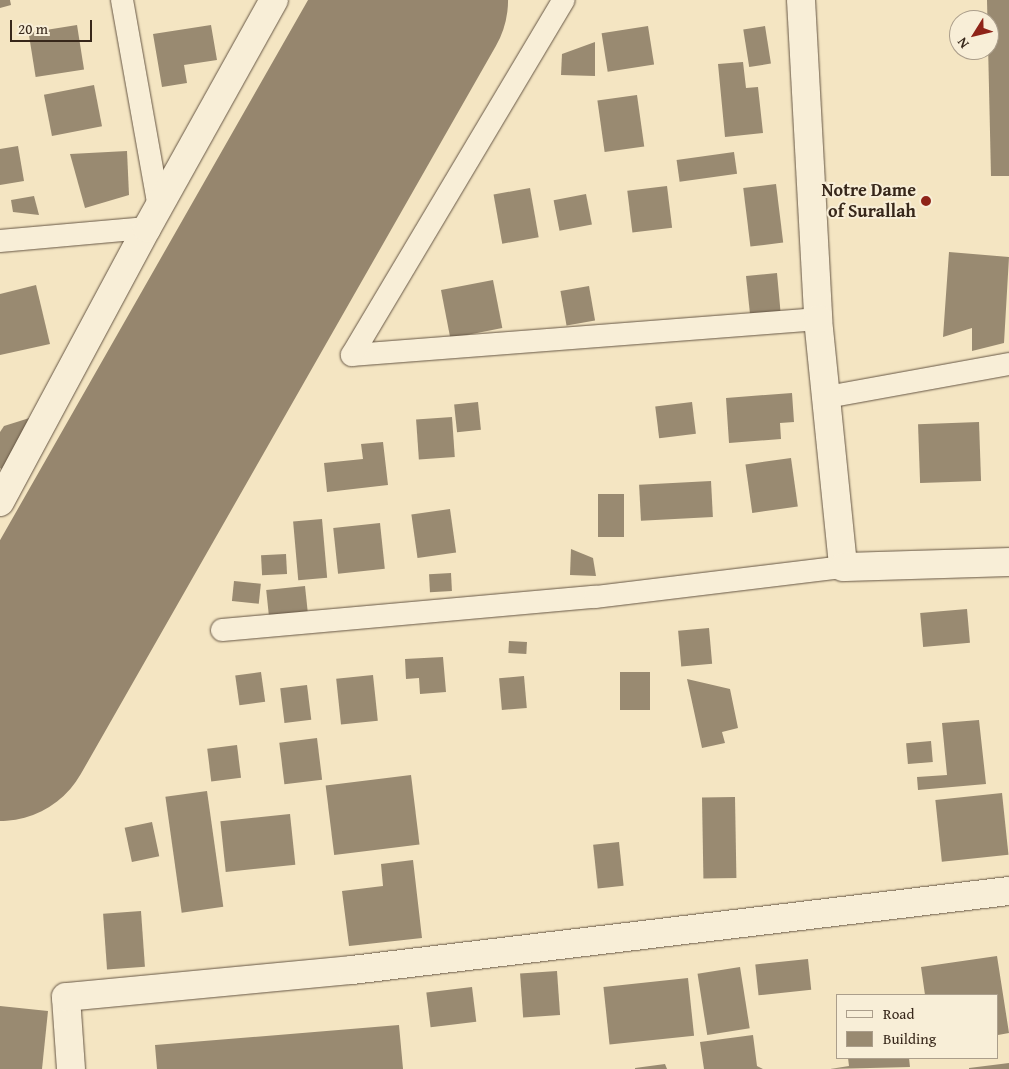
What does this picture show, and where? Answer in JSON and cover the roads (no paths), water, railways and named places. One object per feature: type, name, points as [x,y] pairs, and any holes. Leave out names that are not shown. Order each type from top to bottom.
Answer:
[{"type":"street","points":[[122,0],[153,218]]},
{"type":"street","points":[[0,502],[153,218],[274,0]]},
{"type":"street","points":[[564,0],[352,355],[818,319]]},
{"type":"street","points":[[801,0],[818,319],[843,567]]},
{"type":"street","points":[[0,241],[153,218]]},
{"type":"street","points":[[827,397],[1009,364]]},
{"type":"street","points":[[222,630],[594,597],[843,567],[1009,562]]},
{"type":"street","points":[[71,1069],[66,997],[352,970],[1009,891]]},
{"type":"place","name":"Notre Dame of Surallah","points":[[926,201]]}]
